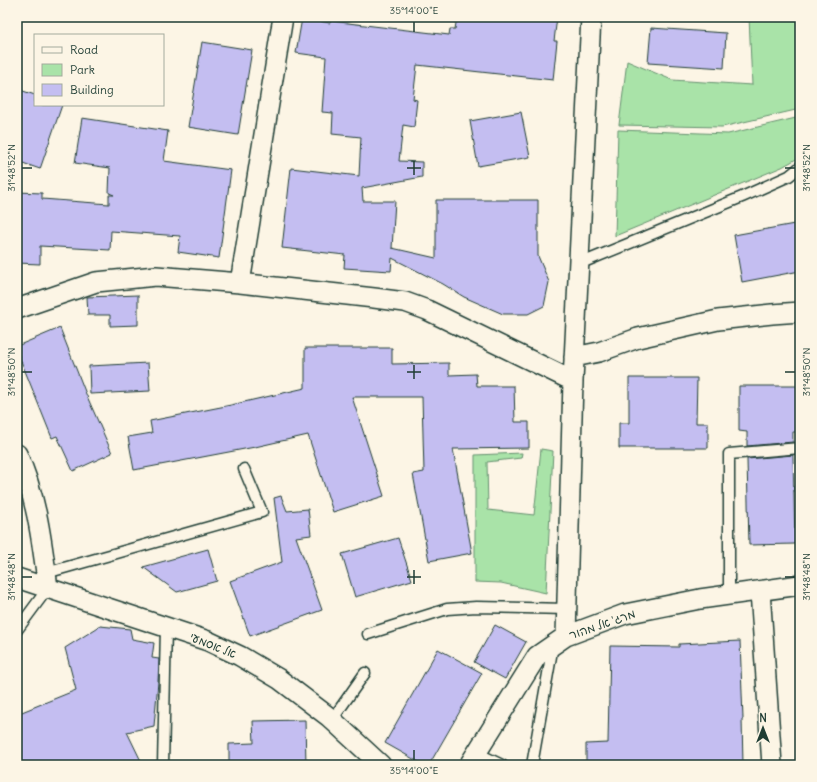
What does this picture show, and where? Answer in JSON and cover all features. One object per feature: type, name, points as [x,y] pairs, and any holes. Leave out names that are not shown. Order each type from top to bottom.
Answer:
[{"type":"street","points":[[240,283],[283,17]]},
{"type":"street","points":[[560,640],[566,609],[574,357],[592,17]]},
{"type":"street","points":[[17,309],[96,282],[156,276],[240,283],[405,302],[428,310],[573,381]]},
{"type":"street","points":[[574,357],[600,352],[638,338],[718,320],[800,312]]},
{"type":"street","points":[[17,454],[30,489],[42,539],[47,581]]},
{"type":"street","name":"אל אסמעי","points":[[17,578],[47,581],[166,627],[208,641],[240,656],[279,678],[332,720],[381,765]]},
{"type":"street","name":"מרג' אל מהור","points":[[473,759],[537,656],[560,640],[625,614],[700,599],[800,586]]},
{"type":"street","points":[[760,591],[772,765]]},
{"type":"lane","points":[[579,264],[742,197],[789,176],[800,167]]},
{"type":"lane","points":[[729,595],[729,454],[800,448]]},
{"type":"lane","points":[[17,630],[47,581],[262,512],[244,469]]},
{"type":"lane","points":[[368,634],[447,609],[566,609]]},
{"type":"lane","points":[[163,765],[166,627]]},
{"type":"lane","points":[[532,765],[560,640]]},
{"type":"lane","points":[[332,720],[365,673]]},
{"type":"lane","points":[[473,759],[502,765]]},
{"type":"green space","points":[[749,17],[800,17],[800,109],[722,127],[619,125],[627,61],[672,80],[752,85]]},
{"type":"green space","points":[[800,117],[800,157],[782,167],[615,236],[618,130],[728,134]]},
{"type":"green space","points":[[541,449],[553,451],[546,593],[501,583],[475,582],[475,455],[522,453],[521,458],[487,462],[488,510],[534,515]]},
{"type":"building","points":[[457,17],[557,17],[554,41],[557,41],[553,80],[417,65],[413,99],[417,100],[414,127],[403,125],[399,161],[422,162],[422,177],[362,188],[363,201],[395,201],[392,248],[436,258],[436,200],[538,200],[538,256],[549,282],[544,306],[528,314],[503,314],[464,297],[443,284],[392,258],[391,271],[344,268],[345,255],[282,248],[291,168],[359,176],[361,137],[332,134],[333,113],[322,112],[326,57],[296,53],[302,18],[330,23],[331,21],[449,35],[450,29],[455,29]]},
{"type":"building","points":[[651,28],[726,33],[724,68],[648,63]]},
{"type":"building","points":[[202,42],[252,50],[238,135],[188,127]]},
{"type":"building","points":[[17,89],[34,95],[34,106],[62,106],[40,169],[17,161]]},
{"type":"building","points":[[521,112],[530,157],[478,166],[470,121]]},
{"type":"building","points":[[82,118],[168,131],[164,161],[231,170],[219,258],[178,252],[180,236],[111,231],[110,250],[40,246],[40,264],[17,263],[17,192],[42,193],[42,199],[109,204],[109,195],[114,195],[109,193],[110,168],[75,163]]},
{"type":"building","points":[[800,223],[800,271],[742,282],[734,235]]},
{"type":"building","points":[[138,295],[138,325],[110,326],[110,315],[88,315],[87,297]]},
{"type":"building","points":[[60,328],[86,394],[112,453],[73,471],[57,436],[52,438],[17,351],[17,346]]},
{"type":"building","points":[[305,348],[392,348],[392,364],[449,363],[449,375],[476,374],[477,386],[514,386],[515,422],[529,422],[529,448],[453,449],[472,553],[429,561],[413,474],[424,472],[422,397],[352,397],[384,496],[333,512],[308,435],[255,447],[134,470],[128,437],[152,433],[150,421],[231,405],[305,388]]},
{"type":"building","points":[[148,363],[150,391],[90,394],[89,366]]},
{"type":"building","points":[[629,378],[697,378],[696,423],[708,423],[708,448],[619,448],[619,423],[629,423]]},
{"type":"building","points":[[739,386],[800,386],[800,432],[793,432],[793,442],[747,446],[747,432],[739,431]]},
{"type":"building","points":[[793,455],[795,544],[749,545],[747,459]]},
{"type":"building","points":[[281,496],[287,511],[308,509],[311,535],[296,537],[322,610],[250,636],[230,581],[282,562],[274,498]]},
{"type":"building","points":[[398,538],[412,580],[355,597],[342,554]]},
{"type":"building","points":[[208,549],[217,581],[177,592],[143,567]]},
{"type":"building","points":[[495,625],[526,642],[505,679],[474,662]]},
{"type":"building","points":[[100,626],[130,629],[132,639],[154,643],[152,658],[159,659],[154,726],[127,732],[143,765],[17,765],[17,714],[76,690],[65,648]]},
{"type":"building","points":[[740,641],[743,765],[586,765],[586,744],[608,743],[610,646],[679,647],[679,644]]},
{"type":"building","points":[[438,649],[482,673],[429,765],[424,765],[385,743]]},
{"type":"building","points":[[305,720],[306,765],[229,765],[229,744],[254,743],[253,721]]}]
